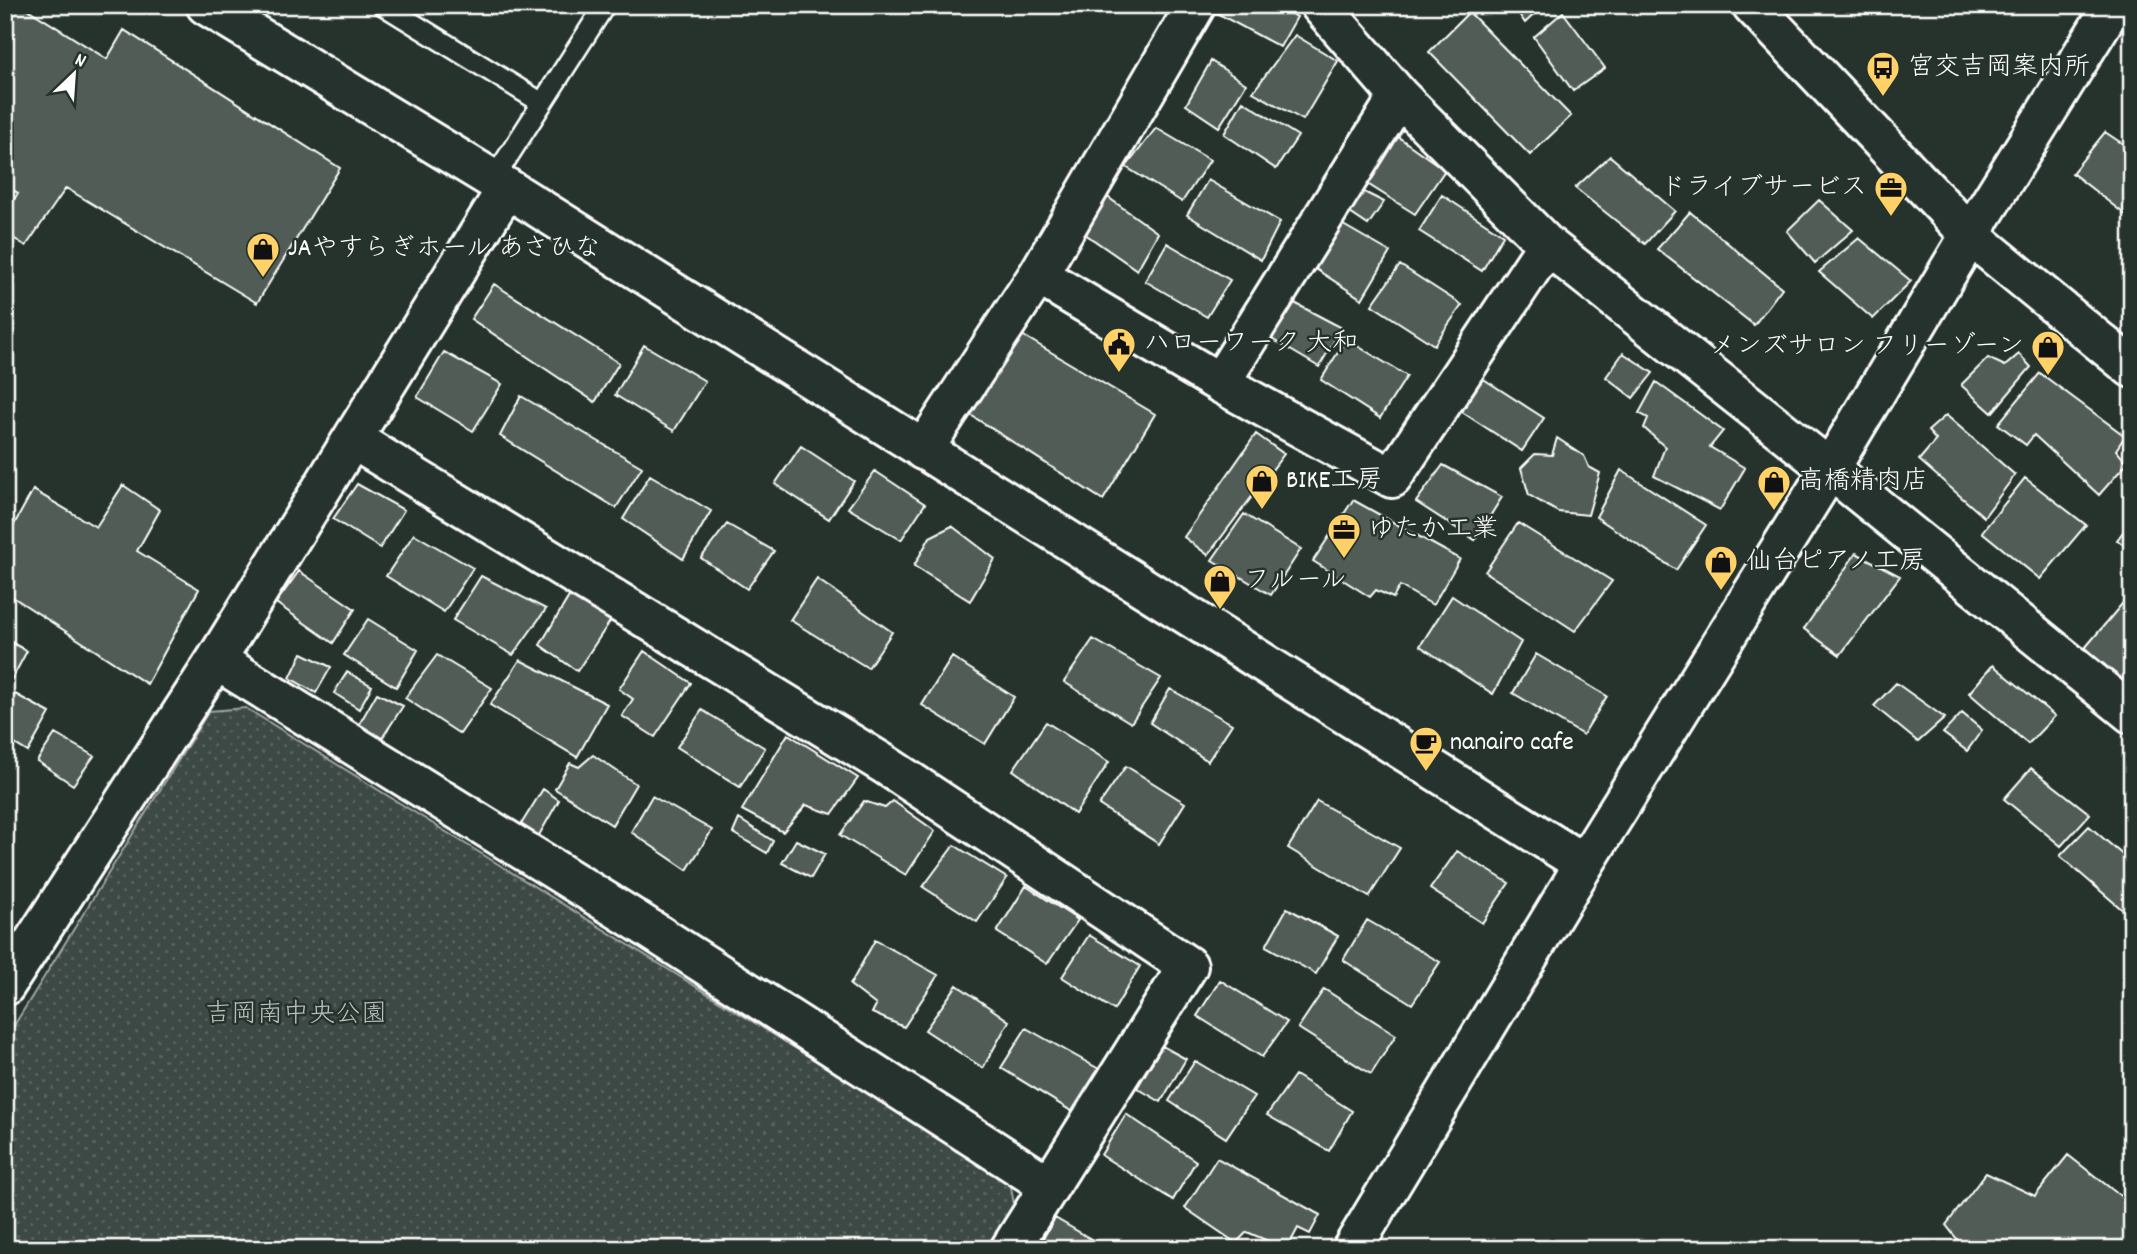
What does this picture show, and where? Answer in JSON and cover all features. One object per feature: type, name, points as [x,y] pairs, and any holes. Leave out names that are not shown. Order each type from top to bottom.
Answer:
[{"type":"street","points":[[206,5],[500,184],[1584,864]]},
{"type":"street","points":[[923,450],[1038,275],[1196,5]]},
{"type":"street","points":[[1320,5],[1399,96],[1547,245],[1830,469],[2132,714]]},
{"type":"street","points":[[1752,5],[1969,235],[2132,368]]},
{"type":"street","points":[[1352,1249],[1584,864],[1830,469],[1969,235],[2113,5]]},
{"type":"street","points":[[1220,383],[1399,96]]},
{"type":"street","points":[[5,986],[216,660],[354,440],[500,184]]},
{"type":"street","points":[[1038,275],[1220,383],[1392,478],[1547,245]]},
{"type":"street","points":[[354,440],[884,764],[1188,966],[1010,1249]]},
{"type":"street","points":[[216,660],[634,919],[1048,1185]]},
{"type":"lane","points":[[383,5],[542,103]]},
{"type":"lane","points":[[500,184],[542,103],[605,5]]},
{"type":"green space","name":"吉岡南中央公園","points":[[246,708],[1010,1181],[1015,1210],[990,1249],[5,1249],[5,1040],[209,711]]},
{"type":"building","points":[[5,5],[21,5],[107,59],[124,30],[340,168],[257,303],[66,188],[26,246],[5,233],[5,214],[18,193],[5,186]]},
{"type":"building","points":[[1209,5],[1275,5],[1297,17],[1280,47],[1207,8]]},
{"type":"building","points":[[1513,5],[1544,5],[1525,23]]},
{"type":"building","points":[[1469,12],[1571,116],[1530,155],[1429,52]]},
{"type":"building","points":[[1563,12],[1605,68],[1573,91],[1534,37]]},
{"type":"building","points":[[1295,35],[1338,61],[1303,120],[1253,92]]},
{"type":"building","points":[[1211,61],[1246,84],[1219,127],[1186,105]]},
{"type":"building","points":[[1243,101],[1298,136],[1276,169],[1224,134]]},
{"type":"building","points":[[1156,128],[1210,160],[1182,202],[1126,167]]},
{"type":"building","points":[[2105,132],[2132,150],[2132,220],[2072,173]]},
{"type":"building","points":[[1394,134],[1445,170],[1415,214],[1358,178]]},
{"type":"building","points":[[1610,156],[1675,211],[1645,244],[1575,188]]},
{"type":"building","points":[[1208,180],[1280,222],[1261,260],[1187,215]]},
{"type":"building","points":[[1354,187],[1384,202],[1368,225],[1341,207]]},
{"type":"building","points":[[1102,193],[1158,233],[1137,270],[1075,227]]},
{"type":"building","points":[[1442,195],[1503,235],[1482,271],[1419,231]]},
{"type":"building","points":[[1819,200],[1853,230],[1815,263],[1787,231]]},
{"type":"building","points":[[1690,212],[1782,288],[1754,325],[1657,249]]},
{"type":"building","points":[[1338,222],[1390,252],[1362,299],[1308,264]]},
{"type":"building","points":[[1859,238],[1911,281],[1873,319],[1819,272]]},
{"type":"building","points":[[1167,243],[1230,280],[1207,317],[1145,281]]},
{"type":"building","points":[[1400,265],[1462,305],[1434,345],[1372,305]]},
{"type":"building","points":[[494,284],[619,363],[595,402],[471,319]]},
{"type":"building","points":[[1287,299],[1342,328],[1319,367],[1265,335]]},
{"type":"building","points":[[1017,332],[1155,414],[1103,500],[966,412]]},
{"type":"building","points":[[1346,339],[1407,376],[1380,418],[1321,380]]},
{"type":"building","points":[[644,345],[705,381],[674,431],[615,395]]},
{"type":"building","points":[[444,352],[502,384],[473,431],[417,397]]},
{"type":"building","points":[[1623,353],[1653,373],[1633,398],[1606,377]]},
{"type":"building","points":[[2019,354],[2031,367],[1992,413],[1961,385],[1988,358],[2005,366]]},
{"type":"building","points":[[2040,373],[2125,436],[2116,450],[2127,463],[2099,495],[2034,435],[2026,445],[1998,424]]},
{"type":"building","points":[[1482,378],[1544,418],[1522,451],[1462,412]]},
{"type":"building","points":[[1656,382],[1723,431],[1710,447],[1745,468],[1720,510],[1654,476],[1665,447],[1644,428],[1648,418],[1639,413]]},
{"type":"building","points":[[521,396],[642,467],[616,508],[500,436]]},
{"type":"building","points":[[1946,415],[2015,475],[1984,517],[1919,460],[1936,440],[1928,431]]},
{"type":"building","points":[[1256,434],[1284,454],[1208,555],[1184,537]]},
{"type":"building","points":[[1557,438],[1584,456],[1589,467],[1600,473],[1588,515],[1558,512],[1529,495],[1521,468],[1535,454],[1552,455]]},
{"type":"building","points":[[801,446],[854,481],[829,519],[775,484]]},
{"type":"building","points":[[1443,465],[1502,497],[1475,540],[1416,502]]},
{"type":"building","points":[[1621,470],[1706,525],[1676,570],[1596,517]]},
{"type":"building","points":[[875,471],[925,504],[901,540],[848,508]]},
{"type":"building","points":[[650,475],[711,511],[683,559],[623,519]]},
{"type":"building","points":[[2025,478],[2086,525],[2040,579],[1982,532]]},
{"type":"building","points":[[357,484],[404,510],[380,548],[333,519]]},
{"type":"building","points":[[123,485],[160,510],[137,551],[199,589],[147,684],[5,592],[5,541],[33,490],[96,527]]},
{"type":"building","points":[[1353,500],[1460,559],[1433,605],[1400,586],[1393,598],[1376,590],[1370,597],[1313,561]]},
{"type":"building","points":[[1244,514],[1301,549],[1271,595],[1212,560]]},
{"type":"building","points":[[2132,520],[2132,551],[2117,540]]},
{"type":"building","points":[[1518,523],[1612,581],[1575,631],[1485,572]]},
{"type":"building","points":[[727,524],[774,551],[747,589],[701,558]]},
{"type":"building","points":[[952,526],[995,559],[970,601],[914,566],[930,537]]},
{"type":"building","points":[[414,534],[473,568],[444,612],[386,576]]},
{"type":"building","points":[[1856,553],[1900,576],[1840,655],[1804,629]]},
{"type":"building","points":[[299,571],[355,609],[333,643],[276,603]]},
{"type":"building","points":[[481,576],[546,609],[513,655],[453,620]]},
{"type":"building","points":[[817,579],[892,632],[868,668],[790,620]]},
{"type":"building","points":[[2132,592],[2132,689],[2085,648]]},
{"type":"building","points":[[570,595],[611,620],[577,671],[540,645]]},
{"type":"building","points":[[1452,596],[1521,642],[1493,694],[1420,646]]},
{"type":"building","points":[[368,619],[418,650],[396,687],[344,655]]},
{"type":"building","points":[[5,639],[27,651],[5,692]]},
{"type":"building","points":[[1093,639],[1161,678],[1131,723],[1064,682]]},
{"type":"building","points":[[644,651],[691,683],[655,737],[622,716],[633,699],[619,689]]},
{"type":"building","points":[[302,653],[331,667],[316,693],[290,678]]},
{"type":"building","points":[[1536,654],[1607,696],[1583,735],[1513,693]]},
{"type":"building","points":[[437,655],[492,688],[460,734],[405,698]]},
{"type":"building","points":[[952,657],[1014,697],[985,744],[922,705]]},
{"type":"building","points":[[520,660],[607,704],[577,757],[490,705]]},
{"type":"building","points":[[1993,665],[2055,716],[2028,744],[1969,693]]},
{"type":"building","points":[[347,672],[372,686],[359,709],[334,693]]},
{"type":"building","points":[[1896,683],[1945,718],[1918,742],[1874,706]]},
{"type":"building","points":[[1170,689],[1232,724],[1208,761],[1150,723]]},
{"type":"building","points":[[377,693],[403,706],[377,746],[353,735]]},
{"type":"building","points":[[15,694],[50,713],[28,752],[5,738],[5,711]]},
{"type":"building","points":[[702,710],[765,748],[740,787],[677,747]]},
{"type":"building","points":[[1962,713],[1982,730],[1967,751],[1943,733]]},
{"type":"building","points":[[1046,722],[1109,762],[1075,814],[1013,770]]},
{"type":"building","points":[[55,734],[94,756],[73,785],[37,761]]},
{"type":"building","points":[[788,734],[858,778],[832,814],[806,805],[783,832],[742,810]]},
{"type":"building","points":[[593,755],[636,784],[612,825],[555,789],[570,763],[579,767]]},
{"type":"building","points":[[1126,766],[1185,803],[1159,844],[1099,805]]},
{"type":"building","points":[[2031,768],[2090,814],[2061,846],[2004,799]]},
{"type":"building","points":[[543,789],[559,800],[534,844],[515,834]]},
{"type":"building","points":[[652,796],[712,830],[687,870],[631,832]]},
{"type":"building","points":[[864,801],[885,808],[893,801],[935,831],[906,875],[840,835]]},
{"type":"building","points":[[1317,801],[1400,848],[1369,897],[1288,848]]},
{"type":"building","points":[[739,819],[773,841],[767,853],[733,833]]},
{"type":"building","points":[[2089,826],[2132,863],[2132,918],[2060,856]]},
{"type":"building","points":[[796,840],[825,854],[811,878],[782,863]]},
{"type":"building","points":[[954,845],[1007,878],[977,922],[923,887]]},
{"type":"building","points":[[1457,851],[1509,883],[1482,923],[1430,889]]},
{"type":"building","points":[[1026,886],[1078,920],[1047,964],[997,932]]},
{"type":"building","points":[[1287,908],[1338,936],[1316,974],[1266,946]]},
{"type":"building","points":[[1367,920],[1440,962],[1412,1004],[1343,960]]},
{"type":"building","points":[[1089,935],[1140,966],[1114,1010],[1062,977]]},
{"type":"building","points":[[875,940],[938,975],[904,1027],[872,1013],[876,1005],[850,985]]},
{"type":"building","points":[[1220,980],[1287,1022],[1262,1057],[1197,1016]]},
{"type":"building","points":[[957,985],[1009,1021],[983,1068],[925,1030]]},
{"type":"building","points":[[1324,989],[1396,1035],[1371,1074],[1298,1028]]},
{"type":"building","points":[[1026,1028],[1099,1069],[1073,1112],[1001,1068]]},
{"type":"building","points":[[1162,1046],[1186,1059],[1161,1102],[1137,1088]]},
{"type":"building","points":[[1195,1061],[1254,1096],[1226,1138],[1169,1101]]},
{"type":"building","points":[[1295,1075],[1352,1111],[1329,1151],[1267,1115]]},
{"type":"building","points":[[1126,1114],[1196,1161],[1173,1200],[1101,1155]]},
{"type":"building","points":[[2068,1155],[2132,1205],[2132,1249],[1955,1249],[1960,1243],[1946,1225],[1986,1173],[2035,1196]]},
{"type":"building","points":[[1217,1158],[1320,1215],[1310,1234],[1298,1228],[1287,1249],[1247,1232],[1236,1243],[1185,1208]]},
{"type":"building","points":[[1055,1218],[1108,1249],[1037,1249]]},
{"type":"place","name":"宮交吉岡案内所","points":[[1883,98]]},
{"type":"place","name":"ドライブサービス","points":[[1891,218]]},
{"type":"place","name":"JAやすらぎホール あさひな","points":[[263,279]]},
{"type":"place","name":"ハローワーク 大和","points":[[1119,374]]},
{"type":"place","name":"メンズサロン フリーゾーン","points":[[2048,377]]},
{"type":"place","name":"BIKE工房","points":[[1262,511]]},
{"type":"place","name":"高橋精肉店","points":[[1774,512]]},
{"type":"place","name":"ゆたか工業","points":[[1344,560]]},
{"type":"place","name":"仙台ピアノ工房","points":[[1721,592]]},
{"type":"place","name":"フルール","points":[[1220,611]]},
{"type":"place","name":"nanairo cafe","points":[[1426,773]]}]
